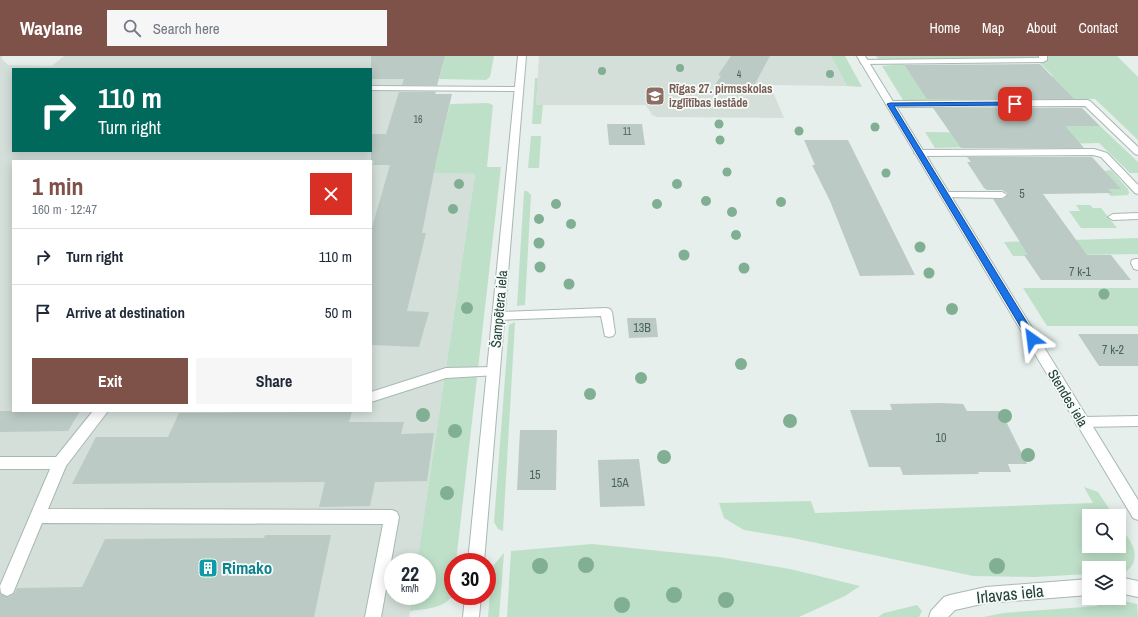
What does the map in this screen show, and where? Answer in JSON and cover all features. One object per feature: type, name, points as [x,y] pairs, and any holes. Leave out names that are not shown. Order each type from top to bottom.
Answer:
[{"type":"street","name":"Šampētera iela","points":[[477,553],[522,56]]},
{"type":"street","points":[[862,59],[1043,60],[1043,56]]},
{"type":"street","name":"Stendes iela","points":[[862,59],[1138,513]]},
{"type":"street","points":[[373,88],[519,89]]},
{"type":"street","points":[[890,104],[1087,103],[1138,152]]},
{"type":"street","points":[[919,153],[1094,152],[1104,155],[1138,191]]},
{"type":"street","points":[[945,195],[1002,195]]},
{"type":"street","points":[[1113,217],[1138,216]]},
{"type":"street","points":[[498,316],[606,312],[609,333]]},
{"type":"street","points":[[372,397],[446,373],[493,372]]},
{"type":"street","points":[[7,588],[60,463],[100,412]]},
{"type":"street","points":[[1082,422],[1138,421]]},
{"type":"street","points":[[0,463],[60,463]]},
{"type":"street","points":[[38,516],[392,517],[373,617]]},
{"type":"street","points":[[1126,586],[1138,589]]},
{"type":"street","name":"Irlavas iela","points":[[937,617],[950,603],[986,595],[1082,588]]},
{"type":"street","points":[[471,617],[472,605]]},
{"type":"shaded area","points":[[0,56],[3,56],[1,58],[8,65],[52,66],[64,56],[445,56],[435,94],[434,173],[475,174],[418,553],[384,553],[384,605],[411,605],[409,617],[0,617]]},
{"type":"shaded area","name":"Rīgas 27. pirmsskolas izglītības iestāde","points":[[539,56],[831,56],[847,86],[770,85],[784,118],[657,117],[652,115],[646,105],[536,105]]},
{"type":"green space","points":[[445,56],[494,56],[490,77],[486,80],[439,79]]},
{"type":"green space","points":[[831,56],[845,56],[862,87],[847,86]]},
{"type":"green space","points":[[876,56],[1117,56],[1138,77],[1138,140],[1095,99],[903,100],[882,66],[903,64],[913,78],[1053,76],[1037,60],[879,60]]},
{"type":"green space","points":[[535,78],[538,78],[536,105],[543,105],[541,124],[532,124]]},
{"type":"green space","points":[[488,103],[493,105],[487,167],[501,167],[457,553],[444,553],[444,603],[427,609],[410,611],[411,605],[436,605],[436,553],[418,553],[475,174],[433,173],[450,104]]},
{"type":"green space","points":[[999,126],[1100,126],[1138,162],[1138,173],[1130,173],[1099,143],[935,148],[925,132],[1004,133]]},
{"type":"green space","points":[[531,136],[541,136],[539,168],[528,168]]},
{"type":"green space","points":[[1111,170],[1128,189],[1128,195],[1111,196],[1108,193],[1111,193],[1108,189],[1120,189],[1104,171]]},
{"type":"green space","points":[[524,191],[527,191],[531,195],[525,305],[517,306]]},
{"type":"green space","points":[[1076,205],[1090,205],[1093,208],[1101,208],[1117,228],[1081,228],[1069,211],[1080,211]]},
{"type":"green space","points":[[1138,238],[1138,254],[1013,256],[1004,242]]},
{"type":"green space","points":[[1023,288],[1138,288],[1138,326],[1047,326]]},
{"type":"green space","points":[[515,322],[503,531],[498,529],[494,522],[509,325]]},
{"type":"green space","points":[[1084,487],[1098,492],[1109,509],[1082,509],[1082,553],[1126,553],[1126,535],[1133,547],[1135,556],[1133,564],[1126,571],[1126,561],[1082,561],[1082,574],[1034,577],[973,576],[793,538],[744,530],[724,518],[719,503],[811,501],[815,513],[1093,503]]},
{"type":"green space","points":[[592,544],[719,557],[790,569],[860,586],[845,596],[799,617],[507,617],[511,551]]},
{"type":"green space","points":[[504,553],[499,617],[488,617],[489,605],[496,605],[496,562]]},
{"type":"green space","points":[[1126,601],[1137,604],[1138,617],[983,617],[1004,613],[1126,605]]},
{"type":"green space","points":[[917,605],[922,611],[919,617],[878,617],[884,613]]},
{"type":"building","points":[[371,56],[445,56],[437,85],[402,85],[404,79],[372,79]]},
{"type":"building","points":[[731,56],[770,56],[750,93],[715,85],[721,76],[718,75]]},
{"type":"building","points":[[1040,64],[1074,99],[927,99],[904,65]]},
{"type":"building","points":[[399,92],[436,92],[435,94],[452,94],[436,162],[422,233],[426,233],[407,311],[429,312],[419,347],[372,345],[372,228],[390,165],[372,165],[374,161],[371,160],[372,134],[386,134]]},
{"type":"building","points":[[933,108],[1082,108],[1100,126],[1065,126],[1084,148],[961,148]]},
{"type":"building","points":[[607,124],[642,124],[645,145],[609,145]]},
{"type":"building","points":[[804,140],[848,140],[915,275],[860,276],[830,201],[812,165],[815,165]]},
{"type":"building","points":[[967,157],[1092,157],[1121,189],[1108,189],[1112,193],[1043,194],[1087,255],[1111,255],[1131,280],[1041,280],[1024,255],[1028,255],[993,199],[1003,199],[1008,194],[1002,190],[987,190],[984,188],[967,162],[971,162]]},
{"type":"building","points":[[627,318],[656,318],[658,337],[629,338]]},
{"type":"building","points":[[1078,334],[1138,334],[1138,366],[1099,366]]},
{"type":"building","points":[[890,404],[963,404],[967,411],[1001,411],[1027,464],[1008,464],[1011,472],[978,472],[979,474],[903,475],[900,467],[869,467],[850,410],[892,410]]},
{"type":"building","points":[[0,411],[79,412],[68,431],[0,432]]},
{"type":"building","points":[[352,412],[349,422],[404,422],[401,434],[434,433],[427,481],[375,482],[370,506],[319,507],[325,482],[72,484],[96,437],[168,437],[179,413]]},
{"type":"building","points":[[520,430],[557,430],[556,490],[517,490]]},
{"type":"building","points":[[639,459],[645,506],[600,507],[598,460]]},
{"type":"building","name":"Rimako","points":[[265,535],[331,535],[314,617],[0,617],[0,594],[8,597],[14,594],[17,588],[82,587],[105,539],[264,538]]},
{"type":"place","name":"Rīgas 27. pirmsskolas izglītības iestāde","points":[[655,96]]},
{"type":"place","name":"Rimako","points":[[208,568]]},
{"type":"route","points":[[1015,104],[890,104],[1032,339]]}]
